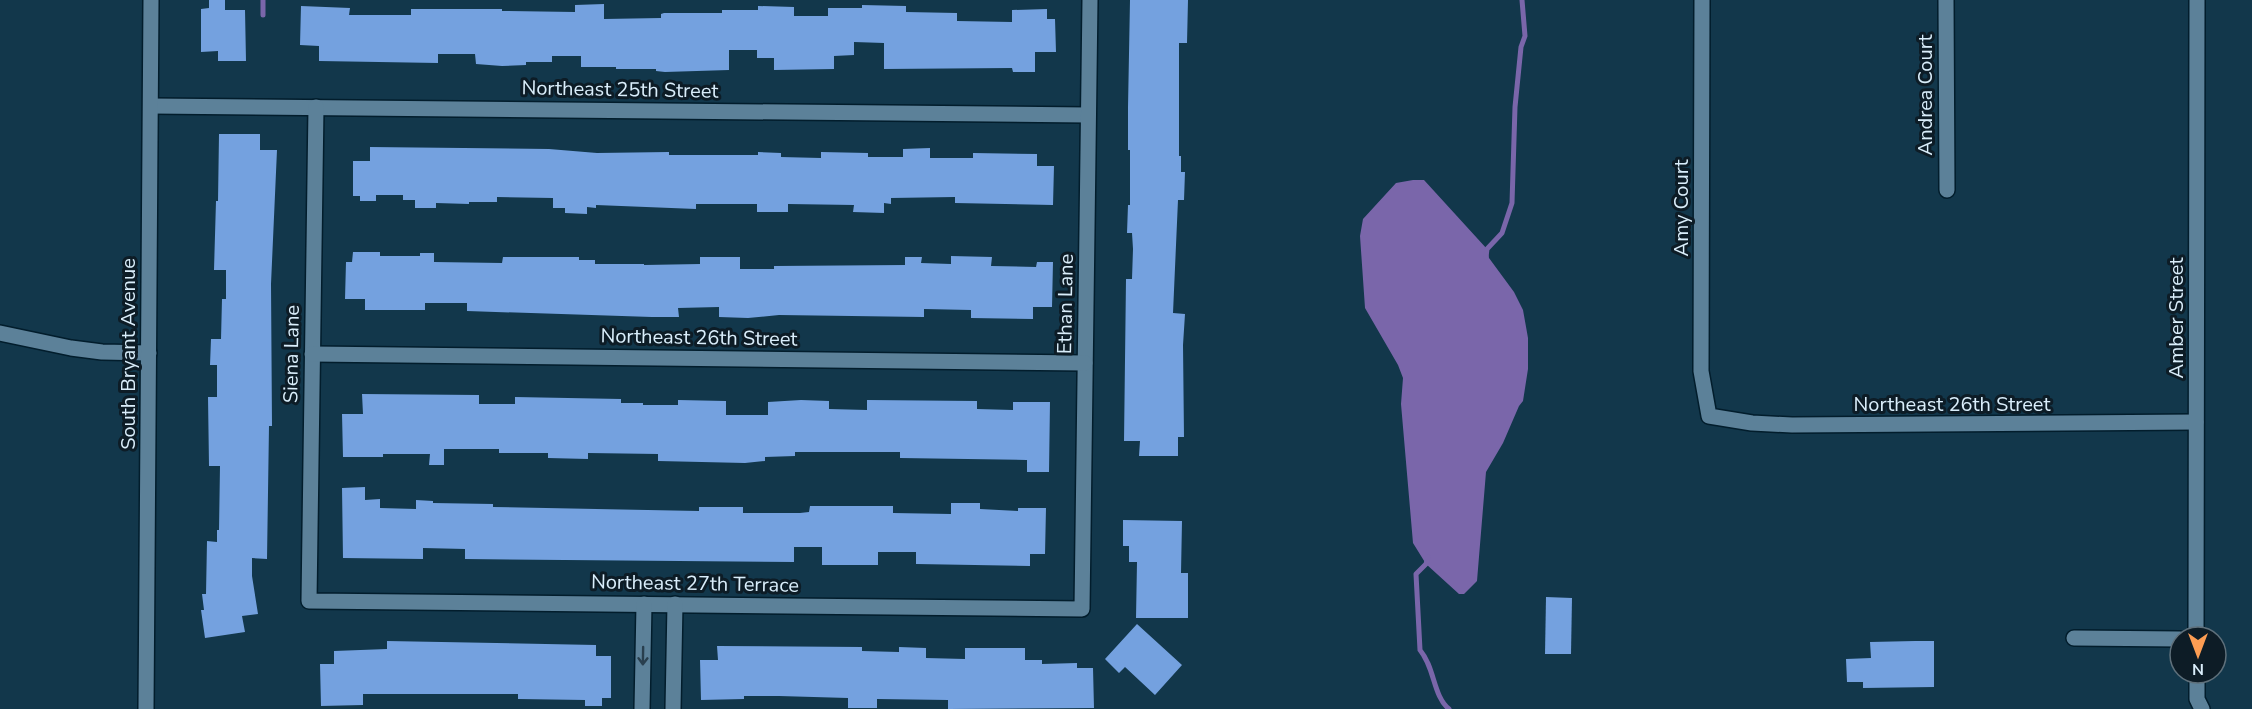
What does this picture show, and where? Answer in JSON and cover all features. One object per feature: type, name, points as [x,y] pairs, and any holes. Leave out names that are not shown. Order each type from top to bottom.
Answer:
[{"type":"street","name":"South Bryant Avenue","points":[[146,709],[152,0]]},
{"type":"street","name":"Ethan Lane","points":[[1082,609],[1090,0]]},
{"type":"street","name":"Amy Court","points":[[1702,0],[1701,371],[1709,416]]},
{"type":"street","name":"Andrea Court","points":[[1946,0],[1947,190]]},
{"type":"street","name":"Amber Street","points":[[2196,625],[2197,0]]},
{"type":"street","name":"Northeast 25th Street","points":[[151,106],[1088,115]]},
{"type":"street","name":"Siena Lane","points":[[309,601],[316,107]]},
{"type":"street","points":[[0,333],[71,348],[102,352],[149,353]]},
{"type":"street","name":"Northeast 26th Street","points":[[312,354],[1085,363]]},
{"type":"street","name":"Northeast 26th Street","points":[[1709,416],[1752,423],[1792,425],[2196,422]]},
{"type":"street","name":"Northeast 27th Terrace","points":[[309,601],[1082,609]]},
{"type":"street","points":[[642,709],[644,604]]},
{"type":"street","points":[[673,709],[675,604]]},
{"type":"street","points":[[2074,638],[2168,639]]},
{"type":"street","points":[[2197,685],[2197,706]]},
{"type":"shaded area","points":[[1424,180],[1487,249],[1489,258],[1514,292],[1523,310],[1528,338],[1528,369],[1523,401],[1486,472],[1477,581],[1464,594],[1459,594],[1426,564],[1413,543],[1401,404],[1403,378],[1398,365],[1365,308],[1360,236],[1363,219],[1396,183]]},
{"type":"building","points":[[209,0],[225,0],[225,10],[245,10],[246,61],[218,61],[218,51],[201,52],[201,9],[209,8]]},
{"type":"building","points":[[1130,0],[1188,0],[1187,43],[1179,43],[1179,156],[1181,156],[1181,172],[1185,172],[1184,200],[1178,200],[1173,313],[1185,314],[1184,437],[1178,437],[1178,456],[1139,456],[1140,441],[1124,441],[1126,279],[1132,279],[1133,249],[1132,233],[1127,233],[1128,205],[1130,205],[1128,107]]},
{"type":"building","points":[[604,4],[604,19],[661,18],[661,14],[664,13],[722,13],[722,10],[758,10],[758,6],[794,7],[794,16],[828,16],[828,8],[862,8],[862,5],[906,6],[906,12],[957,13],[957,21],[1012,22],[1012,10],[1047,9],[1047,19],[1055,19],[1056,52],[1035,52],[1035,72],[1013,72],[1012,68],[884,69],[884,43],[854,42],[854,55],[834,56],[834,69],[774,70],[774,58],[757,58],[757,50],[729,50],[729,70],[665,72],[656,71],[656,69],[581,67],[581,56],[552,56],[552,62],[526,62],[526,65],[502,66],[476,64],[475,54],[438,54],[438,63],[319,61],[319,46],[300,45],[301,6],[350,8],[349,15],[411,15],[411,9],[575,12],[575,5]]},
{"type":"building","points":[[219,134],[260,134],[260,150],[277,150],[271,284],[272,426],[269,426],[267,559],[252,558],[252,576],[258,614],[242,616],[245,632],[205,638],[201,610],[204,610],[202,594],[206,594],[207,541],[217,542],[217,530],[219,530],[220,466],[209,466],[208,397],[217,397],[217,365],[210,365],[211,339],[221,339],[222,299],[226,299],[226,270],[214,270]]},
{"type":"building","points":[[370,147],[549,149],[597,153],[669,152],[669,155],[758,155],[758,152],[781,153],[781,157],[821,158],[821,152],[868,153],[868,157],[903,157],[903,149],[930,148],[930,158],[973,158],[973,153],[1037,154],[1037,166],[1054,166],[1053,205],[955,203],[955,197],[891,198],[891,204],[884,203],[884,213],[853,212],[854,205],[788,204],[788,212],[757,212],[757,204],[696,204],[696,209],[596,205],[596,208],[587,207],[587,214],[565,213],[565,208],[553,208],[553,198],[497,197],[497,202],[436,203],[436,208],[415,208],[415,200],[403,200],[403,195],[376,195],[376,201],[360,201],[360,196],[353,196],[353,161],[370,161]]},
{"type":"building","points":[[353,252],[380,252],[380,256],[420,256],[420,253],[434,253],[434,262],[502,263],[503,257],[579,257],[579,260],[595,260],[595,264],[644,265],[700,264],[700,257],[740,257],[740,269],[774,269],[774,266],[905,265],[905,257],[922,257],[921,263],[951,264],[951,256],[992,257],[991,266],[1036,267],[1037,262],[1053,262],[1052,307],[1033,307],[1033,319],[971,318],[971,310],[924,309],[924,317],[779,315],[748,318],[719,317],[719,307],[678,308],[679,317],[467,311],[467,303],[425,303],[425,310],[365,310],[365,299],[345,299],[346,262],[352,262]]},
{"type":"building","points":[[362,394],[479,395],[479,404],[515,404],[515,397],[621,399],[621,403],[643,403],[643,405],[678,405],[678,400],[726,401],[726,415],[768,415],[768,402],[801,400],[829,401],[829,409],[867,410],[867,400],[977,401],[977,409],[1013,410],[1013,402],[1050,402],[1049,472],[1027,472],[1027,460],[900,458],[900,452],[795,452],[795,456],[765,457],[765,461],[745,463],[658,461],[658,454],[588,453],[588,459],[548,458],[548,453],[499,453],[499,449],[444,449],[444,465],[429,465],[430,454],[343,457],[342,414],[363,414]]},
{"type":"building","points":[[365,487],[365,500],[380,499],[380,508],[416,509],[416,500],[433,501],[433,503],[493,504],[493,507],[699,511],[699,507],[743,507],[743,513],[800,513],[809,512],[810,506],[893,506],[893,513],[951,514],[951,503],[980,503],[980,509],[1018,511],[1018,508],[1046,508],[1045,554],[1030,554],[1030,566],[916,564],[916,552],[878,552],[878,565],[822,565],[822,547],[794,547],[794,562],[465,559],[465,549],[423,548],[423,559],[343,558],[342,488]]},
{"type":"building","points":[[1123,520],[1182,521],[1181,573],[1188,573],[1188,618],[1136,618],[1137,562],[1129,562],[1129,546],[1123,546]]},
{"type":"building","points":[[1546,597],[1572,598],[1571,654],[1545,654]]},
{"type":"building","points":[[1137,624],[1182,665],[1155,695],[1125,667],[1119,673],[1105,659]]},
{"type":"building","points":[[387,641],[596,645],[596,656],[611,656],[611,698],[602,698],[602,706],[585,706],[585,700],[518,699],[518,694],[363,694],[363,705],[321,706],[320,664],[334,664],[334,651],[387,649]]},
{"type":"building","points":[[1934,641],[1934,687],[1863,688],[1863,682],[1847,682],[1846,659],[1871,658],[1870,642]]},
{"type":"building","points":[[717,646],[862,647],[862,651],[899,652],[899,647],[926,648],[926,658],[965,659],[965,648],[1025,648],[1025,660],[1042,660],[1042,664],[1077,663],[1077,668],[1093,668],[1094,708],[948,709],[948,700],[877,699],[877,708],[848,708],[848,698],[779,696],[701,700],[700,660],[718,660]]},
{"type":"waterway","points":[[263,0],[263,15]]},
{"type":"waterway","points":[[1486,257],[1487,249],[1502,233],[1512,203],[1515,107],[1521,47],[1525,36],[1522,0]]},
{"type":"waterway","points":[[1428,557],[1426,564],[1416,574],[1420,650],[1429,665],[1440,697],[1449,709]]}]
